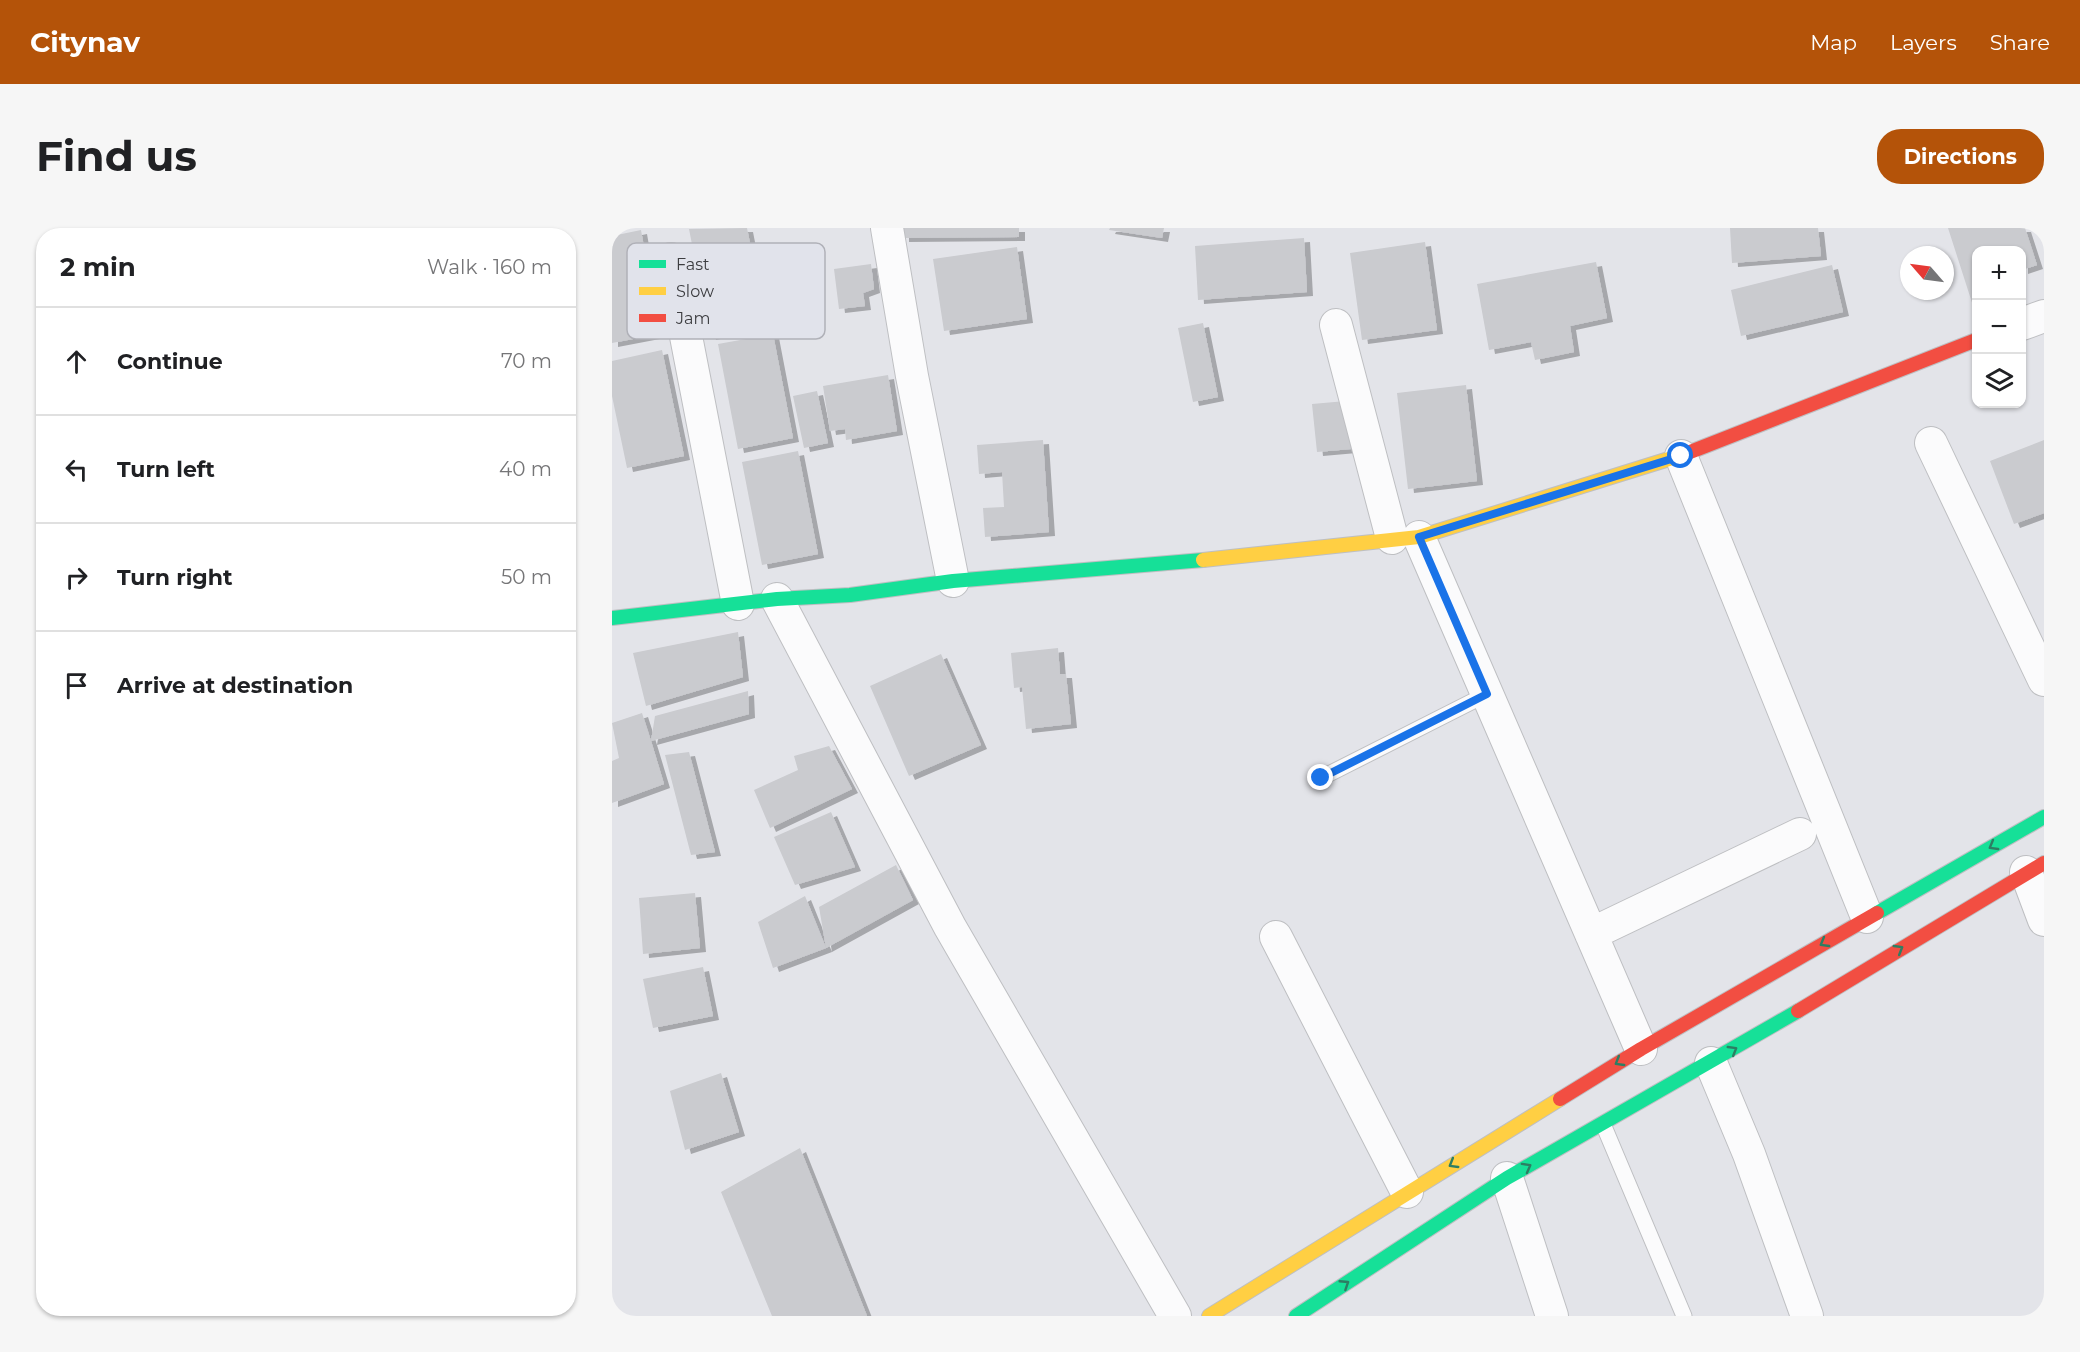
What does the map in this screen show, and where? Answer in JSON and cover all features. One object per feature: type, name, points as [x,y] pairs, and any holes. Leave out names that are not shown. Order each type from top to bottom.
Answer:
[{"type":"main road","points":[[612,618],[777,599],[850,595],[953,581],[1191,561],[1405,538],[1681,456],[1972,342]]},
{"type":"main road","points":[[1209,1316],[1641,1049],[2044,817]]},
{"type":"main road","points":[[1296,1316],[1507,1178],[1711,1063],[2035,867]]},
{"type":"street","points":[[887,228],[912,376],[953,581]]},
{"type":"street","points":[[2026,323],[2044,316]]},
{"type":"street","points":[[1336,325],[1405,538],[1487,694],[1641,1049]]},
{"type":"street","points":[[687,339],[738,604]]},
{"type":"street","points":[[1931,443],[2044,680]]},
{"type":"street","points":[[1681,456],[1867,917]]},
{"type":"street","points":[[777,599],[950,927],[1175,1316]]},
{"type":"street","points":[[1591,934],[1800,834]]},
{"type":"street","points":[[2035,867],[2044,920]]},
{"type":"street","points":[[1276,937],[1407,1192]]},
{"type":"street","points":[[1711,1063],[1749,1154],[1807,1316]]},
{"type":"street","points":[[1507,1178],[1552,1316]]},
{"type":"lane","points":[[1321,778],[1487,694]]},
{"type":"lane","points":[[1603,1124],[1684,1316]]},
{"type":"building","points":[[747,228],[750,243],[692,243],[689,229]]},
{"type":"building","points":[[903,228],[1019,228],[1019,237],[903,238]]},
{"type":"building","points":[[1110,228],[1164,228],[1162,238],[1109,230]]},
{"type":"building","points":[[1730,228],[1818,228],[1821,256],[1732,263]]},
{"type":"building","points":[[1948,228],[2025,228],[2037,265],[2026,269],[2026,246],[1972,246],[1972,303]]},
{"type":"building","points":[[641,230],[643,243],[627,243],[627,339],[633,339],[612,343],[612,236]]},
{"type":"building","points":[[1304,238],[1307,292],[1198,300],[1195,246]]},
{"type":"building","points":[[1425,242],[1437,330],[1362,340],[1350,253]]},
{"type":"building","points":[[1017,247],[1027,319],[944,331],[933,259]]},
{"type":"building","points":[[1596,262],[1607,318],[1570,326],[1574,352],[1535,360],[1531,342],[1489,350],[1477,284]]},
{"type":"building","points":[[871,264],[874,289],[863,293],[865,306],[839,309],[834,269]]},
{"type":"building","points":[[1832,265],[1843,312],[1741,336],[1731,290]]},
{"type":"building","points":[[1203,323],[1218,397],[1193,402],[1178,328]]},
{"type":"building","points":[[746,339],[774,339],[793,438],[738,449],[718,344]]},
{"type":"building","points":[[662,350],[684,456],[627,468],[612,396],[612,361]]},
{"type":"building","points":[[888,375],[897,431],[846,440],[845,429],[830,431],[823,386]]},
{"type":"building","points":[[1466,385],[1477,481],[1408,489],[1397,393]]},
{"type":"building","points":[[817,391],[828,443],[804,448],[793,396]]},
{"type":"building","points":[[1346,401],[1351,449],[1317,452],[1312,404]]},
{"type":"building","points":[[1043,440],[1049,532],[985,537],[983,508],[1004,507],[1002,472],[979,474],[977,445]]},
{"type":"building","points":[[2044,440],[2044,513],[2014,524],[1990,461]]},
{"type":"building","points":[[798,451],[818,554],[762,565],[742,462]]},
{"type":"building","points":[[738,632],[743,677],[646,706],[633,653]]},
{"type":"building","points":[[1058,648],[1060,674],[1066,674],[1071,724],[1026,729],[1022,687],[1014,688],[1011,653]]},
{"type":"building","points":[[941,654],[981,745],[909,776],[870,686]]},
{"type":"building","points":[[748,691],[749,714],[651,741],[655,716]]},
{"type":"building","points":[[642,713],[664,784],[612,803],[612,761],[619,758],[612,723]]},
{"type":"building","points":[[829,746],[852,789],[770,828],[754,790],[798,770],[794,756]]},
{"type":"building","points":[[689,752],[715,852],[691,855],[665,755]]},
{"type":"building","points":[[831,812],[855,867],[795,885],[774,837]]},
{"type":"building","points":[[896,865],[913,900],[826,948],[819,907]]},
{"type":"building","points":[[695,893],[700,948],[643,954],[639,898]]},
{"type":"building","points":[[805,896],[826,948],[773,968],[758,922]]},
{"type":"building","points":[[703,967],[713,1016],[653,1028],[643,979]]},
{"type":"building","points":[[721,1073],[739,1132],[685,1150],[670,1091]]},
{"type":"building","points":[[800,1148],[867,1316],[772,1316],[721,1192]]},
{"type":"traffic: fast","points":[[612,618],[777,599],[850,595],[953,581],[1203,560]]},
{"type":"traffic: fast","points":[[1877,913],[2044,817]]},
{"type":"traffic: fast","points":[[1296,1316],[1507,1178],[1798,1011]]},
{"type":"traffic: slow","points":[[1203,560],[1419,537],[1685,454]]},
{"type":"traffic: slow","points":[[1209,1316],[1560,1099]]},
{"type":"traffic: jam","points":[[1685,454],[1972,342]]},
{"type":"traffic: jam","points":[[1798,1011],[2044,863]]},
{"type":"traffic: jam","points":[[1560,1099],[1641,1049],[1877,913]]},
{"type":"route","points":[[1321,778],[1487,694],[1419,537],[1681,456]]}]
